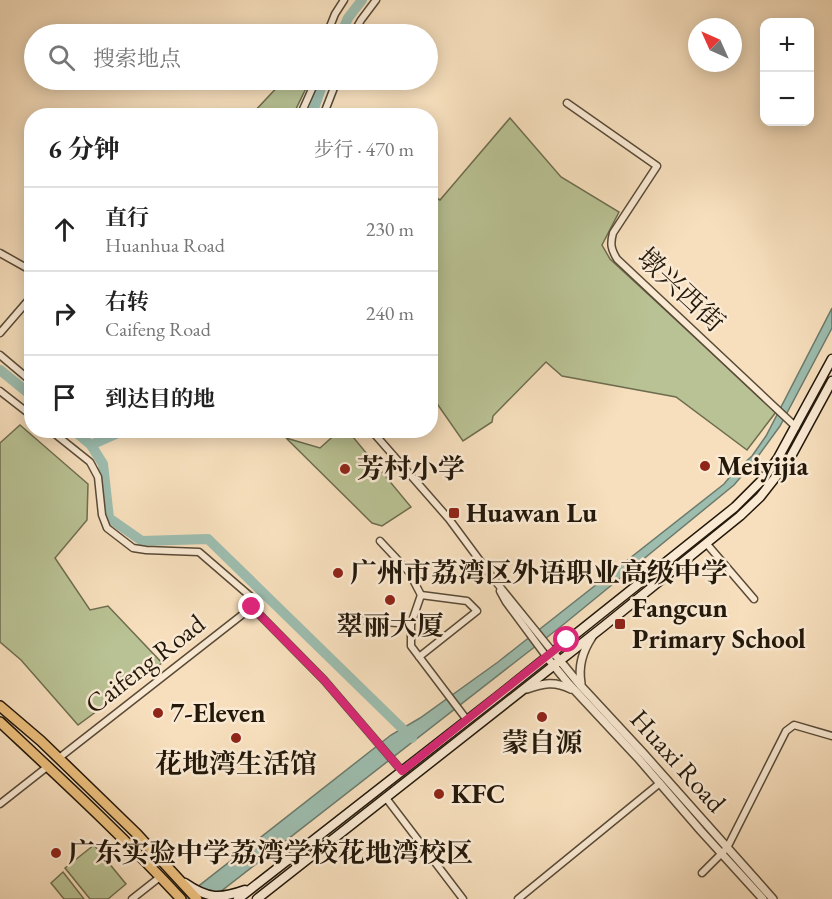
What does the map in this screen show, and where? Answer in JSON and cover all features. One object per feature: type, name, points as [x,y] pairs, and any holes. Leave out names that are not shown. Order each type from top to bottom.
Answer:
[{"type":"main road","points":[[181,880],[202,893],[215,897],[241,895],[259,883],[467,720],[547,650],[735,507],[763,479],[778,458],[792,424],[832,359]]},
{"type":"main road","points":[[257,899],[595,633],[753,503],[789,460],[832,381]]},
{"type":"main road","points":[[0,706],[59,758],[137,834],[197,899]]},
{"type":"main road","points":[[0,722],[105,820],[181,899]]},
{"type":"street","points":[[359,24],[376,0]]},
{"type":"street","points":[[332,24],[343,2]]},
{"type":"street","points":[[304,108],[312,90]]},
{"type":"street","points":[[326,108],[333,90]]},
{"type":"street","name":"墩兴西街","points":[[567,103],[657,166],[613,233],[612,250],[617,259],[792,424]]},
{"type":"street","points":[[0,253],[24,266]]},
{"type":"street","points":[[0,333],[24,305]]},
{"type":"street","points":[[0,355],[24,375]]},
{"type":"street","points":[[0,391],[24,410]]},
{"type":"street","points":[[60,438],[90,462],[98,477],[102,515],[107,528],[133,548],[199,552],[250,596],[252,607],[324,680],[402,771]]},
{"type":"street","points":[[378,438],[448,519],[547,650]]},
{"type":"street","points":[[380,541],[409,572],[421,595],[411,624],[411,646],[467,720]]},
{"type":"street","points":[[706,543],[754,599]]},
{"type":"street","points":[[419,657],[477,611],[467,601],[421,595]]},
{"type":"street","name":"Caifeng Road","points":[[59,758],[252,607]]},
{"type":"street","points":[[356,620],[411,624]]},
{"type":"street","points":[[582,686],[579,674],[582,653],[595,633]]},
{"type":"street","name":"Huaxi Road","points":[[547,650],[575,690],[724,851],[773,899]]},
{"type":"street","name":"Huaxi Road","points":[[557,663],[582,686],[763,899]]},
{"type":"street","points":[[522,691],[537,685],[555,683],[575,690]]},
{"type":"street","points":[[702,873],[724,851],[786,731],[794,724],[832,736]]},
{"type":"street","points":[[0,804],[47,767]]},
{"type":"street","points":[[518,899],[660,783]]},
{"type":"street","points":[[386,798],[464,899]]},
{"type":"street","points":[[132,899],[170,889]]},
{"type":"green space","points":[[275,90],[305,90],[296,108],[258,108]]},
{"type":"green space","points":[[510,118],[561,177],[619,212],[602,245],[610,259],[776,412],[747,450],[676,397],[562,376],[546,362],[493,416],[492,422],[463,441],[438,405],[438,199],[440,200]]},
{"type":"green space","points":[[20,425],[24,428],[24,438],[35,438],[88,484],[87,520],[55,558],[90,610],[108,606],[162,663],[78,725],[21,660],[0,642],[0,443]]},
{"type":"green space","name":"芳村小学","points":[[286,438],[320,448],[331,438],[354,438],[411,507],[382,526],[372,523]]},
{"type":"green space","points":[[94,845],[126,884],[108,899],[90,899],[65,868]]},
{"type":"green space","points":[[63,872],[84,899],[64,899],[51,883]]},
{"type":"shaded area","points":[[832,308],[832,328],[780,426],[734,485],[564,624],[211,899],[182,899],[391,735],[420,718],[498,662],[724,484],[752,456],[766,436]]},
{"type":"waterway","points":[[345,24],[362,0]]},
{"type":"waterway","points":[[314,108],[320,90]]},
{"type":"waterway","points":[[0,370],[24,390]]},
{"type":"waterway","points":[[83,438],[91,445],[103,464],[109,518],[142,541],[208,539],[412,738]]},
{"type":"waterway","points":[[91,445],[107,438]]},
{"type":"place","name":"Meiyijia","points":[[705,466]]},
{"type":"place","name":"芳村小学","points":[[345,469]]},
{"type":"place","name":"Huawan Lu","points":[[454,513]]},
{"type":"place","name":"广州市荔湾区外语职业高级中学","points":[[338,573]]},
{"type":"place","name":"翠丽大厦","points":[[390,600]]},
{"type":"place","name":"Fangcun Primary School","points":[[620,624]]},
{"type":"place","name":"7-Eleven","points":[[158,713]]},
{"type":"place","name":"蒙自源","points":[[542,717]]},
{"type":"place","name":"花地湾生活馆","points":[[236,738]]},
{"type":"place","name":"KFC","points":[[439,794]]},
{"type":"place","name":"广东实验中学荔湾学校花地湾校区","points":[[56,853]]},
{"type":"route","points":[[252,607],[324,680],[402,771],[567,640]]}]
